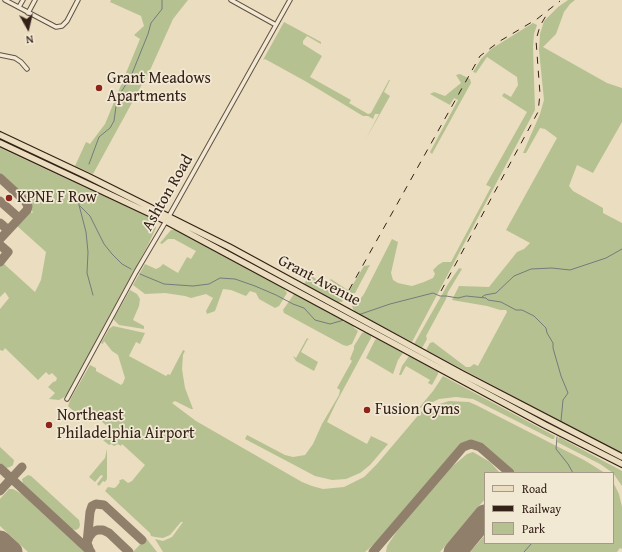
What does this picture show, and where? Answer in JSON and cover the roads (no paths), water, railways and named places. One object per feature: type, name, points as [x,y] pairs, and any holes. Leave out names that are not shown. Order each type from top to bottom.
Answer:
[{"type":"main road","name":"Grant Avenue","points":[[0,135],[265,266],[469,377],[622,457]]},
{"type":"main road","name":"Grant Avenue","points":[[0,143],[97,184]]},
{"type":"main road","name":"Grant Avenue","points":[[168,219],[261,272],[545,425],[622,464]]},
{"type":"main road","points":[[261,272],[265,266]]},
{"type":"main road","points":[[376,334],[379,333],[392,339],[403,341]]},
{"type":"street","points":[[5,0],[56,27],[62,26],[65,23],[78,0]]},
{"type":"street","points":[[19,7],[23,0]]},
{"type":"street","points":[[28,13],[35,0]]},
{"type":"street","points":[[231,0],[276,26]]},
{"type":"street","name":"Ashton Road","points":[[67,399],[136,272],[168,219],[290,0]]},
{"type":"street","points":[[0,55],[15,58],[28,69]]},
{"type":"waterway","points":[[89,164],[99,137],[110,128],[114,121],[117,99],[131,76],[151,23],[162,9],[162,0]]},
{"type":"waterway","points":[[82,193],[79,199],[79,205],[86,232],[88,252],[87,273],[93,295]]},
{"type":"waterway","points":[[80,206],[90,216],[104,244],[112,254],[122,264],[131,269]]},
{"type":"waterway","points":[[482,297],[496,293],[514,276],[531,269],[552,268],[570,270],[606,258],[622,249]]},
{"type":"waterway","points":[[140,274],[164,284],[193,286],[209,284],[220,278],[235,279],[255,286],[304,308],[315,320],[330,324],[344,320]]},
{"type":"waterway","points":[[358,315],[390,304],[433,293],[440,296],[458,298],[466,296],[486,298],[488,300],[501,302],[516,310],[522,310],[534,316],[546,328],[547,333],[553,343],[561,376],[568,393],[563,400],[561,421]]},
{"type":"waterway","points":[[557,437],[556,449],[572,472]]},
{"type":"waterway","points":[[524,552],[531,544]]},
{"type":"railway","points":[[349,290],[480,56],[500,41],[537,19],[560,1]]},
{"type":"railway","points":[[441,291],[538,112],[540,94],[536,40],[540,26],[547,14]]},
{"type":"place","name":"Grant Meadows Apartments","points":[[99,88]]},
{"type":"place","name":"KPNE F Row","points":[[9,198]]},
{"type":"place","name":"Fusion Gyms","points":[[367,410]]},
{"type":"place","name":"Northeast Philadelphia Airport","points":[[49,425]]}]
